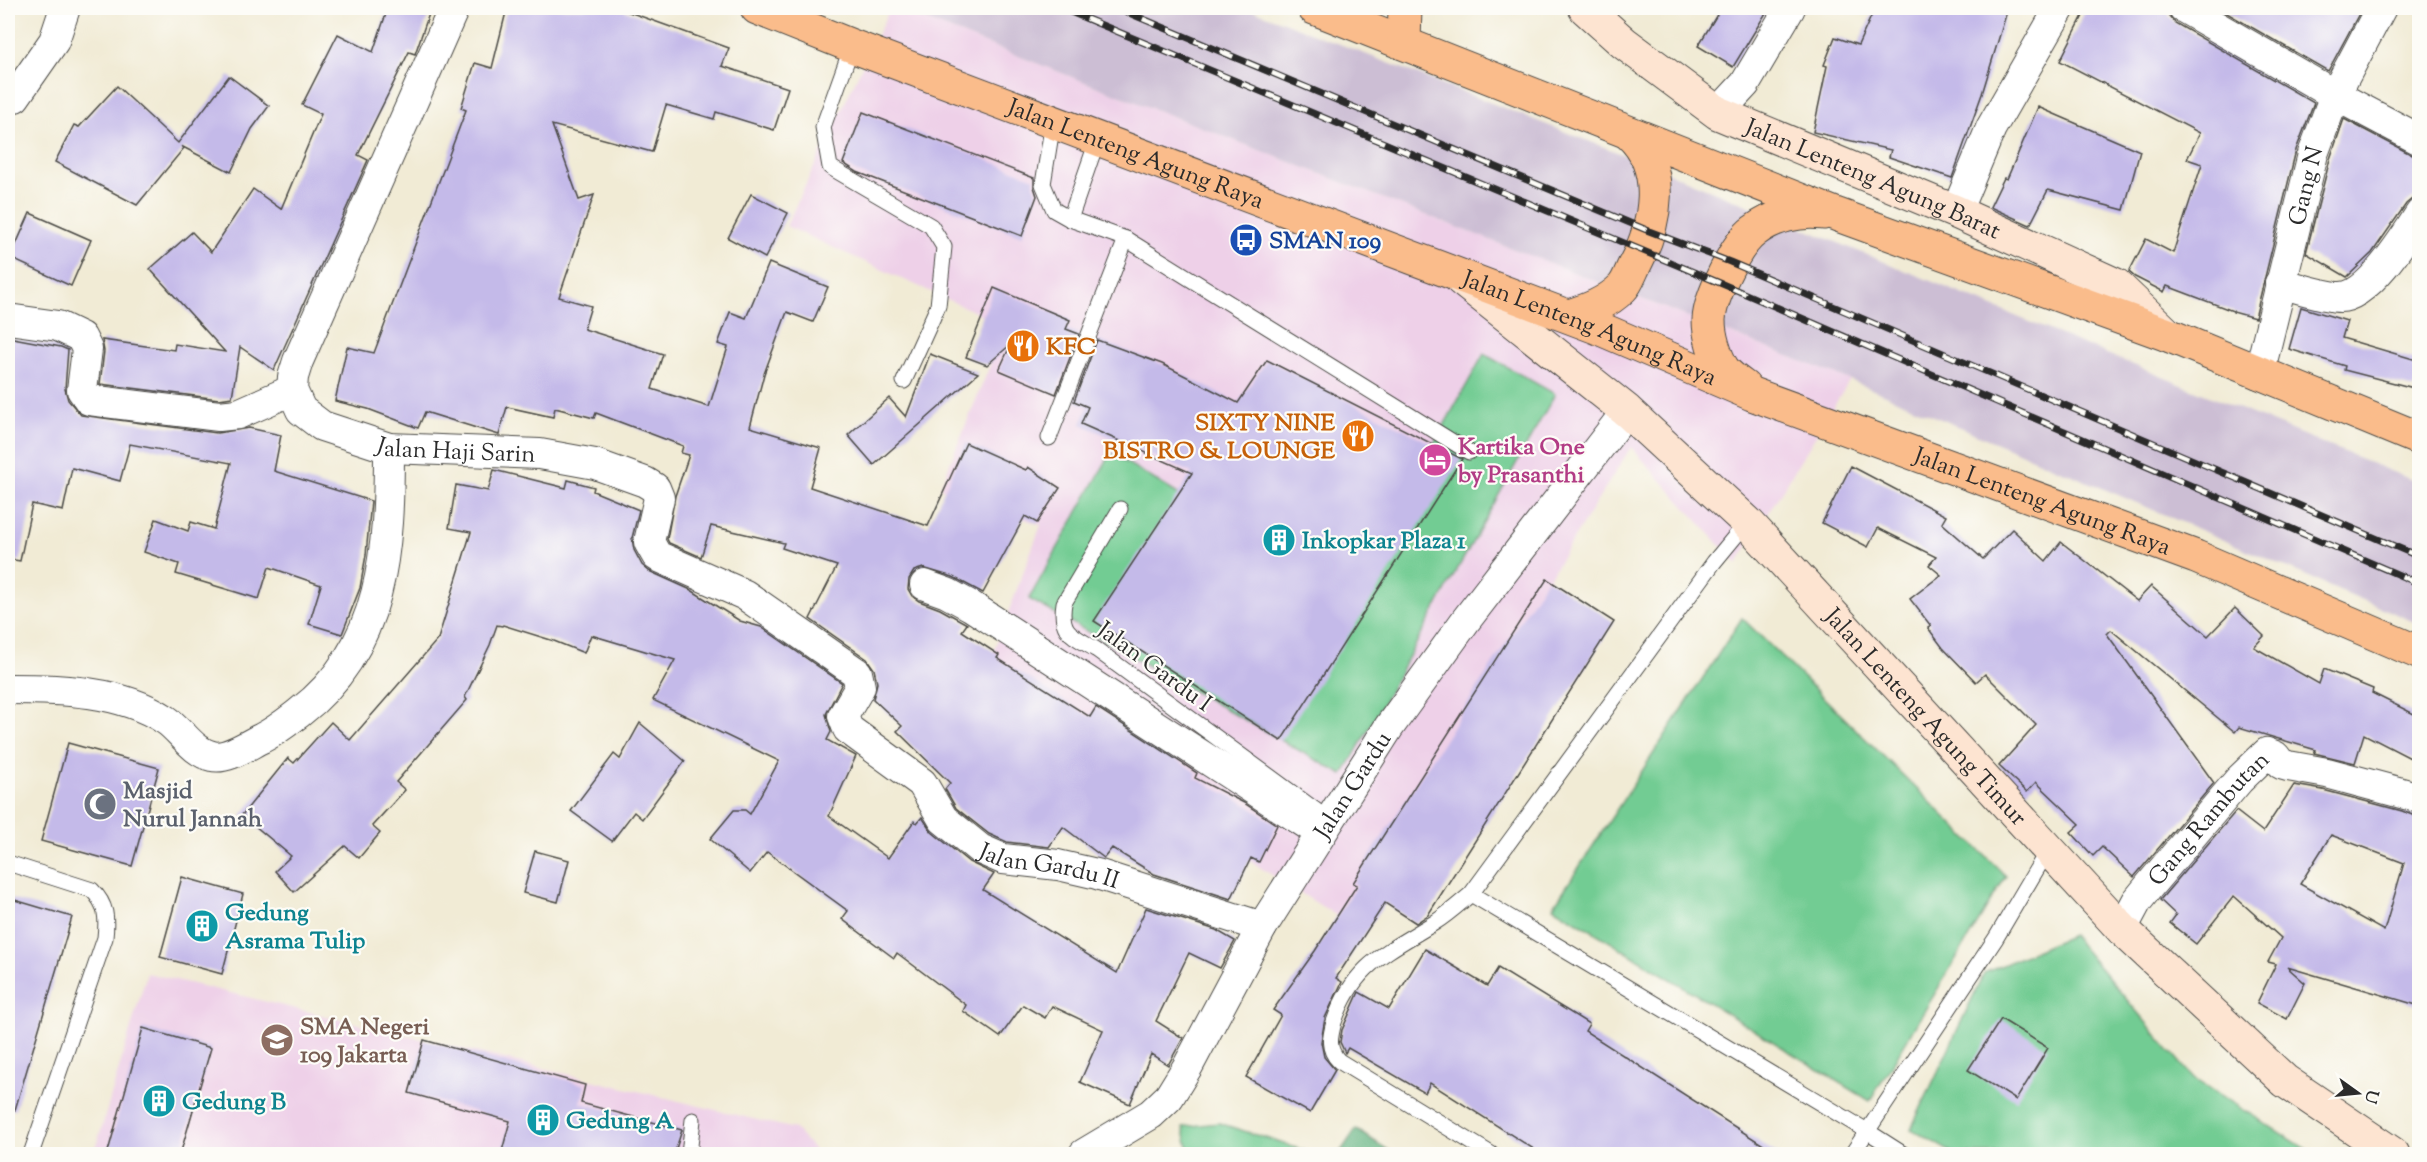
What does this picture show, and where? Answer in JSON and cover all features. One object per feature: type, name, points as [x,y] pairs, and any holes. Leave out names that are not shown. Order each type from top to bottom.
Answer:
[{"type":"main road","name":"Jalan Lenteng Agung Raya","points":[[757,8],[1459,277],[1569,316],[1752,394],[2196,557],[2420,653]]},
{"type":"main road","points":[[1314,8],[1838,215],[2168,335],[2420,439]]},
{"type":"main road","points":[[1404,43],[1405,8]]},
{"type":"main road","name":"Jalan Lenteng Agung Barat","points":[[1585,8],[1624,43],[1718,113],[1956,212],[2116,285],[2168,335]]},
{"type":"main road","points":[[1569,316],[1599,306],[1623,287],[1650,231],[1656,194],[1650,165],[1641,144],[1630,134]]},
{"type":"main road","points":[[1752,394],[1724,371],[1713,345],[1709,320],[1720,283],[1730,262],[1752,231],[1779,217],[1808,211],[1838,215]]},
{"type":"main road","name":"Jalan Lenteng Agung Timur","points":[[1459,277],[1627,411],[1747,522],[2122,929],[2285,1081],[2393,1155]]},
{"type":"street","points":[[15,97],[54,41],[65,8]]},
{"type":"street","points":[[8,319],[58,326],[73,331],[81,337],[87,349],[82,390],[89,400],[219,416],[238,414],[292,390],[298,361],[454,8]]},
{"type":"street","points":[[1718,113],[1745,84],[1790,8]]},
{"type":"street","points":[[1956,212],[1991,128],[2060,8]]},
{"type":"street","points":[[2184,8],[2335,95],[2420,140]]},
{"type":"street","name":"Gang N","points":[[2259,374],[2313,154],[2335,95],[2380,8]]},
{"type":"street","points":[[2280,283],[2340,297],[2352,294],[2387,265],[2420,214]]},
{"type":"street","name":"Jalan Haji Sarin","points":[[292,390],[301,410],[322,426],[389,448],[540,454],[595,464],[655,488],[659,498],[649,542],[657,556],[745,595],[857,673],[860,687],[843,716],[848,729],[874,746]]},
{"type":"street","name":"Jalan Gardu","points":[[1084,1155],[1151,1114],[1169,1097],[1262,927],[1389,727],[1466,620],[1627,411]]},
{"type":"street","points":[[8,689],[49,689],[91,694],[130,703],[167,720],[204,754],[215,757],[224,756],[274,732],[313,702],[343,670],[361,640],[374,602],[387,530],[389,448]]},
{"type":"street","points":[[926,585],[947,592],[971,606],[1325,826]]},
{"type":"street","name":"Jalan Gardu II","points":[[874,746],[922,783],[943,819],[981,849],[1003,859],[1058,865],[1097,874],[1262,927]]},
{"type":"street","name":"Gang Rambutan","points":[[2122,929],[2137,901],[2150,885],[2239,780],[2267,753],[2275,756],[2281,764],[2327,772],[2420,798]]},
{"type":"lane","points":[[852,46],[823,127],[830,167],[931,226],[944,247],[938,306],[904,381]]},
{"type":"lane","points":[[1053,122],[1043,184],[1053,210],[1070,219],[1126,239],[1469,452]]},
{"type":"lane","points":[[1070,219],[1098,138]]},
{"type":"lane","points":[[1048,438],[1126,239]]},
{"type":"lane","name":"Jalan Gardu I","points":[[1120,509],[1064,603],[1062,618],[1064,625],[1072,634],[1097,650],[1325,826]]},
{"type":"lane","points":[[1491,1155],[1344,1065],[1335,1057],[1329,1041],[1343,1001],[1350,986],[1367,966],[1389,948],[1435,922],[1470,894],[1707,571],[1747,522]]},
{"type":"lane","points":[[1852,1155],[1996,938],[2048,850]]},
{"type":"lane","points":[[8,863],[92,890],[101,899],[107,920],[105,938],[31,1155]]},
{"type":"lane","points":[[1470,894],[1867,1131],[1903,1155]]},
{"type":"lane","points":[[689,1155],[693,1120]]},
{"type":"shaded area","points":[[890,8],[895,8],[1850,380],[1737,564],[1631,447],[1337,916],[979,690],[1041,525],[940,488],[1006,326],[786,226]]},
{"type":"shaded area","points":[[895,8],[1247,8],[1650,165],[2419,483],[2419,624],[1850,380]]},
{"type":"shaded area","name":"SMA Negeri 109 Jakarta","points":[[147,973],[795,1129],[818,1154],[94,1154]]},
{"type":"green space","points":[[1484,354],[1555,394],[1343,775],[1029,599],[1111,453],[1191,502],[1429,452]]},
{"type":"green space","points":[[1742,618],[2006,876],[1870,1101],[1553,907]]},
{"type":"green space","points":[[2072,935],[2194,1079],[2314,1154],[1954,1154],[1911,1129],[1984,973]]},
{"type":"green space","points":[[1219,1123],[1315,1154],[1190,1154],[1183,1127]]},
{"type":"green space","points":[[1356,1129],[1394,1154],[1339,1154]]},
{"type":"building","points":[[388,8],[431,8],[415,54],[409,52],[358,155],[368,160],[274,370],[240,347],[232,397],[219,399],[100,384],[104,351],[102,340],[174,350],[175,344],[225,352],[150,269],[192,232],[211,252],[253,189],[281,209],[321,114],[302,105],[338,34],[373,52]]},
{"type":"building","points":[[507,8],[618,8],[729,48],[722,66],[788,88],[774,130],[716,112],[714,119],[666,105],[652,152],[552,125],[579,200],[594,195],[559,297],[591,306],[584,329],[663,354],[652,389],[709,407],[728,347],[718,344],[730,312],[746,318],[769,263],[828,287],[813,322],[787,312],[764,374],[750,427],[821,448],[810,487],[928,526],[966,443],[1026,470],[1028,467],[1060,488],[1037,523],[1025,516],[983,593],[953,577],[923,568],[914,571],[909,579],[908,589],[919,601],[940,609],[967,624],[962,631],[999,655],[997,658],[1090,717],[1096,707],[1197,773],[1195,778],[1244,803],[1277,825],[1259,862],[1251,858],[1231,899],[1154,874],[1112,848],[1104,858],[1063,827],[1049,847],[1007,842],[989,834],[956,808],[945,789],[950,783],[897,731],[902,726],[873,699],[877,683],[874,669],[867,659],[810,619],[837,566],[782,548],[784,543],[711,526],[701,557],[669,543],[667,539],[675,496],[689,455],[681,453],[683,446],[596,413],[594,418],[555,408],[553,417],[507,407],[499,435],[425,412],[418,428],[368,409],[335,401],[347,347],[374,353],[466,110],[461,108],[475,63],[492,68]]},
{"type":"building","points":[[1721,8],[1769,8],[1733,67],[1698,46]]},
{"type":"building","points":[[1875,8],[2008,8],[1982,94],[1952,178],[1889,157],[1891,150],[1813,132],[1827,66],[1824,65],[1835,37],[1858,45]]},
{"type":"building","points":[[2087,8],[2167,8],[2169,16],[2175,23],[2314,103],[2296,150],[2255,318],[2233,312],[2167,286],[2164,292],[2129,272],[2146,239],[2173,253],[2202,164],[2187,159],[2200,133],[2060,61]]},
{"type":"building","points":[[2218,8],[2362,8],[2328,71]]},
{"type":"building","points":[[229,76],[269,106],[252,129],[231,172],[181,146],[184,148],[137,205],[55,162],[74,125],[79,127],[117,86],[178,143]]},
{"type":"building","points":[[2038,107],[2140,151],[2124,210],[2048,190],[2030,225],[1990,207],[2004,178],[2007,179]]},
{"type":"building","points":[[863,112],[1034,178],[1037,196],[1022,236],[857,172],[843,163]]},
{"type":"building","points":[[2344,119],[2420,159],[2420,197],[2406,204],[2372,253],[2347,277],[2306,253],[2330,159]]},
{"type":"building","points":[[751,194],[788,213],[765,258],[728,238]]},
{"type":"building","points":[[30,213],[91,240],[71,286],[10,258]]},
{"type":"building","points":[[994,288],[1070,320],[1066,329],[1079,334],[1056,394],[999,370],[1011,344],[987,365],[966,357]]},
{"type":"building","points":[[2301,307],[2347,321],[2342,338],[2420,361],[2414,388],[2344,370],[2345,366],[2289,349]]},
{"type":"building","points":[[8,337],[68,350],[65,389],[68,400],[81,415],[217,433],[249,428],[281,435],[274,471],[371,501],[366,555],[360,588],[342,634],[309,624],[321,585],[269,567],[259,599],[176,574],[179,564],[144,552],[156,519],[188,531],[191,522],[214,529],[231,463],[130,444],[120,481],[72,468],[63,511],[32,504],[20,561],[8,559]]},
{"type":"building","name":"Inkopkar Plaza 1","points":[[1097,340],[1162,364],[1238,403],[1267,360],[1462,459],[1281,741],[1094,621],[1192,473],[1081,424],[1088,407],[1074,401]]},
{"type":"building","points":[[930,354],[978,373],[874,465],[848,435],[889,398],[906,417]]},
{"type":"building","points":[[1851,466],[1946,516],[1942,523],[1983,559],[2012,529],[2046,561],[2061,542],[2137,601],[2151,586],[2208,636],[2235,608],[2264,636],[2254,647],[2319,684],[2324,669],[2373,689],[2372,693],[2420,717],[2420,763],[2364,734],[2355,763],[2314,753],[2316,750],[2239,727],[2235,732],[2111,630],[2107,634],[2214,783],[2134,877],[2102,847],[2093,856],[2071,832],[2080,824],[2036,782],[2027,792],[1999,766],[2036,725],[1985,674],[1976,682],[1943,648],[1928,628],[1931,626],[1910,599],[1941,575],[1929,565],[1936,557],[1878,528],[1868,547],[1822,523]]},
{"type":"building","points":[[494,470],[566,488],[568,480],[594,487],[593,491],[639,510],[632,538],[634,550],[642,565],[649,571],[691,590],[740,621],[761,627],[842,683],[826,714],[831,732],[827,740],[856,756],[829,816],[888,858],[914,821],[917,823],[922,817],[932,832],[969,862],[994,874],[983,890],[1117,973],[1146,908],[1216,930],[1235,941],[1220,968],[1189,953],[1156,1021],[1183,1038],[1168,1065],[1151,1054],[1130,1104],[1080,1082],[1103,1030],[1052,1006],[1045,1018],[1023,1005],[1000,1037],[963,1011],[966,1005],[897,953],[894,958],[842,919],[848,911],[767,852],[750,873],[710,839],[734,810],[745,810],[750,814],[779,761],[653,700],[675,660],[591,635],[584,653],[554,641],[497,625],[465,697],[467,700],[396,782],[405,790],[372,826],[380,833],[359,858],[345,846],[294,892],[275,871],[291,856],[242,815],[288,758],[294,763],[331,722],[350,740],[438,639],[471,532],[449,528],[456,485],[488,491]]},
{"type":"building","points":[[1547,579],[1614,622],[1428,915],[1416,923],[1385,903],[1336,978],[1342,982],[1325,1018],[1321,1042],[1324,1057],[1335,1070],[1310,1113],[1246,1077],[1281,1015],[1273,1010],[1315,951],[1357,885],[1353,883]]},
{"type":"building","points":[[640,723],[685,761],[642,819],[634,812],[612,841],[571,811],[614,754],[620,759]]},
{"type":"building","name":"Masjid Nurul Jannah","points":[[68,743],[159,768],[132,866],[41,841]]},
{"type":"building","points":[[2294,785],[2323,790],[2420,818],[2420,1006],[2287,967],[2305,983],[2287,1019],[2257,1003],[2276,964],[2268,962],[2281,938],[2234,896],[2196,944],[2170,923],[2176,915],[2160,900],[2236,811],[2263,832]],"holes":[[[2331,835],[2404,863],[2384,931],[2300,884]]]},
{"type":"building","points":[[535,851],[569,860],[558,902],[523,893]]},
{"type":"building","name":"Gedung Asrama Tulip","points":[[182,877],[243,894],[222,974],[160,957]]},
{"type":"building","points":[[8,898],[72,917],[15,1110],[8,1109]]},
{"type":"building","points":[[1425,949],[1487,986],[1498,968],[1589,1024],[1585,1031],[1779,1155],[1543,1155],[1430,1083],[1425,1093],[1348,1048],[1345,1053],[1340,1042],[1342,1030],[1359,992],[1389,1009]]},
{"type":"building","points":[[2001,1019],[2048,1048],[2016,1100],[1968,1070]]},
{"type":"building","name":"Gedung B","points":[[143,1028],[211,1048],[180,1155],[107,1155]]},
{"type":"building","points":[[424,1040],[585,1085],[581,1103],[682,1130],[674,1155],[501,1155],[510,1121],[409,1093]]},
{"type":"railway","points":[[1061,8],[1720,283],[2420,584]]},
{"type":"railway","points":[[1117,8],[1649,231],[1730,262],[2420,557]]},
{"type":"place","name":"SMAN 109","points":[[1246,240]]},
{"type":"place","name":"KFC","points":[[1023,346]]},
{"type":"place","name":"SIXTY NINE BISTRO & LOUNGE","points":[[1358,436]]},
{"type":"place","name":"Kartika One by Prasanthi","points":[[1435,460]]},
{"type":"place","name":"Inkopkar Plaza 1","points":[[1279,540]]},
{"type":"place","name":"Masjid Nurul Jannah","points":[[100,804]]},
{"type":"place","name":"Gedung Asrama Tulip","points":[[202,926]]},
{"type":"place","name":"SMA Negeri 109 Jakarta","points":[[277,1040]]},
{"type":"place","name":"Gedung B","points":[[159,1101]]},
{"type":"place","name":"Gedung A","points":[[543,1120]]}]
